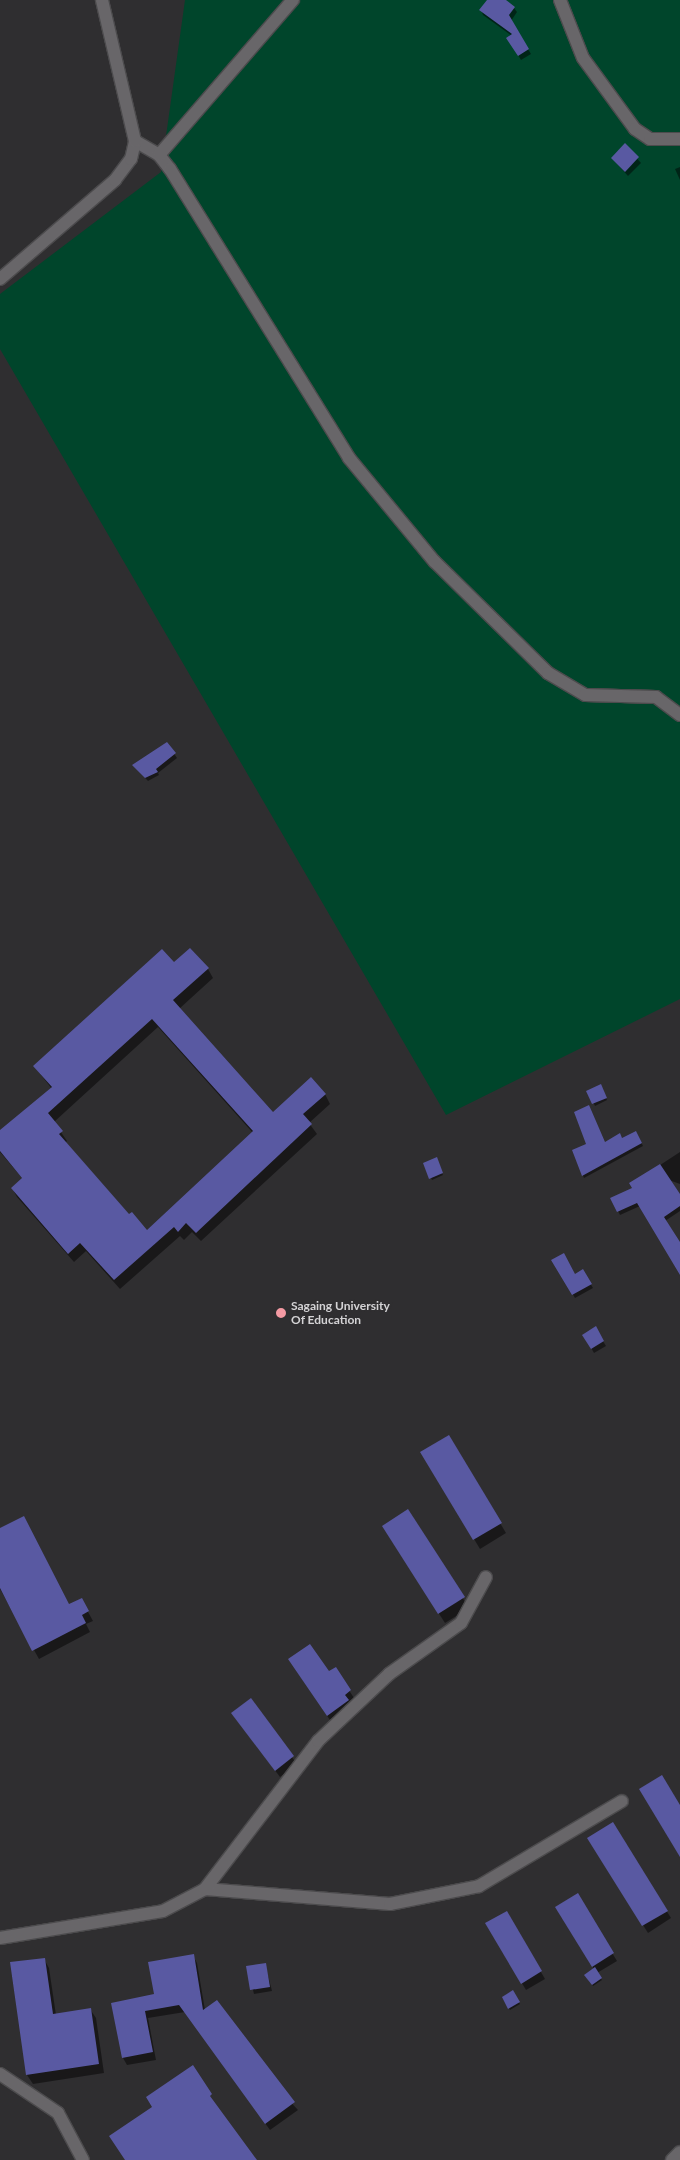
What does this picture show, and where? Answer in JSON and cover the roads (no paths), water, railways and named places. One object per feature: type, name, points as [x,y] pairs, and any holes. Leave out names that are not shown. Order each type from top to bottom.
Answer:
[{"type":"street","points":[[0,279],[115,180],[131,159],[135,141],[102,0]]},
{"type":"street","points":[[159,155],[293,0]]},
{"type":"street","points":[[560,0],[583,58],[635,128],[650,139],[680,139]]},
{"type":"street","points":[[135,141],[159,155],[349,458],[434,561],[548,674],[585,695],[656,697],[680,716]]},
{"type":"street","points":[[0,1938],[163,1911],[205,1889],[318,1741],[389,1674],[461,1623],[486,1577]]},
{"type":"street","points":[[205,1889],[390,1904],[479,1886],[622,1801]]},
{"type":"street","points":[[0,2074],[58,2113],[83,2160]]},
{"type":"street","points":[[672,2160],[680,2152]]},
{"type":"place","name":"Sagaing University Of Education","points":[[281,1313]]}]
